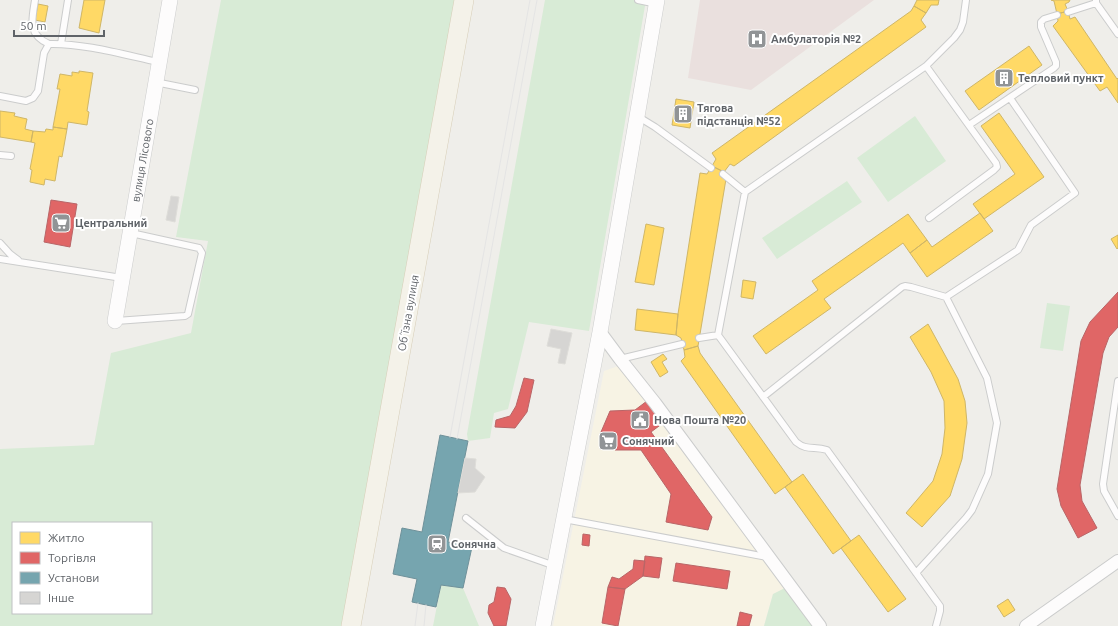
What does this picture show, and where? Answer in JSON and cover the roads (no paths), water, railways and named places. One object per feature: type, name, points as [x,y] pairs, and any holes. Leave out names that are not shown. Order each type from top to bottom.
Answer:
[{"type":"main road","name":"Обʼїзна вулиця","points":[[351,626],[464,0]]},
{"type":"street","name":"вулиця Лісового","points":[[115,321],[158,62],[170,0]]},
{"type":"street","points":[[543,626],[600,332],[657,2]]},
{"type":"street","points":[[600,332],[655,403],[820,626]]},
{"type":"street","points":[[1026,626],[1118,561]]},
{"type":"lane","points":[[35,0],[31,24],[35,34],[49,44],[61,44],[158,62]]},
{"type":"lane","points":[[61,44],[68,0]]},
{"type":"lane","points":[[638,0],[657,2]]},
{"type":"lane","points":[[936,626],[941,608],[827,450],[822,448],[803,447],[796,442],[718,335],[745,192],[926,66],[960,30],[963,22],[966,0]]},
{"type":"lane","points":[[1068,12],[1096,2],[1118,34]]},
{"type":"lane","points":[[969,125],[1056,66],[1056,62],[1041,26],[1041,22],[1044,19],[1057,15]]},
{"type":"lane","points":[[0,96],[26,101],[33,98],[38,91],[44,53],[49,44]]},
{"type":"lane","points":[[926,66],[996,163],[997,167],[928,218]]},
{"type":"lane","points":[[155,82],[195,90]]},
{"type":"lane","points":[[946,297],[1018,250],[1031,225],[1075,193],[1010,98]]},
{"type":"lane","points":[[637,116],[655,127],[711,168]]},
{"type":"lane","points":[[0,155],[11,156]]},
{"type":"lane","points":[[723,174],[745,192]]},
{"type":"lane","points":[[115,321],[185,316],[188,314],[202,253],[199,248],[129,233]]},
{"type":"lane","points":[[0,243],[20,262]]},
{"type":"lane","points":[[0,259],[122,278]]},
{"type":"lane","points":[[763,397],[902,287],[911,287],[946,297],[987,378],[998,423],[988,474],[972,510],[916,573]]},
{"type":"lane","points":[[699,338],[718,335]]},
{"type":"lane","points":[[620,359],[682,344]]},
{"type":"lane","points":[[1118,381],[1103,484],[1104,491],[1118,516]]},
{"type":"lane","points":[[466,518],[504,548],[555,566]]},
{"type":"lane","points":[[564,519],[768,557]]},
{"type":"tram line","points":[[450,437],[530,0]]},
{"type":"tram line","points":[[457,439],[537,0]]},
{"type":"tram line","points":[[415,626],[418,603]]},
{"type":"tram line","points":[[424,626],[426,605]]},
{"type":"place","name":"Амбулаторія №2","points":[[757,39]]},
{"type":"place","name":"Тепловий пункт","points":[[1004,78]]},
{"type":"place","name":"Тягова підстанція №52","points":[[683,114]]},
{"type":"place","name":"Центральний","points":[[61,223]]},
{"type":"place","name":"Нова Пошта №20","points":[[640,420]]},
{"type":"place","name":"Сонячний","points":[[608,441]]},
{"type":"place","name":"Сонячна","points":[[437,544]]}]
